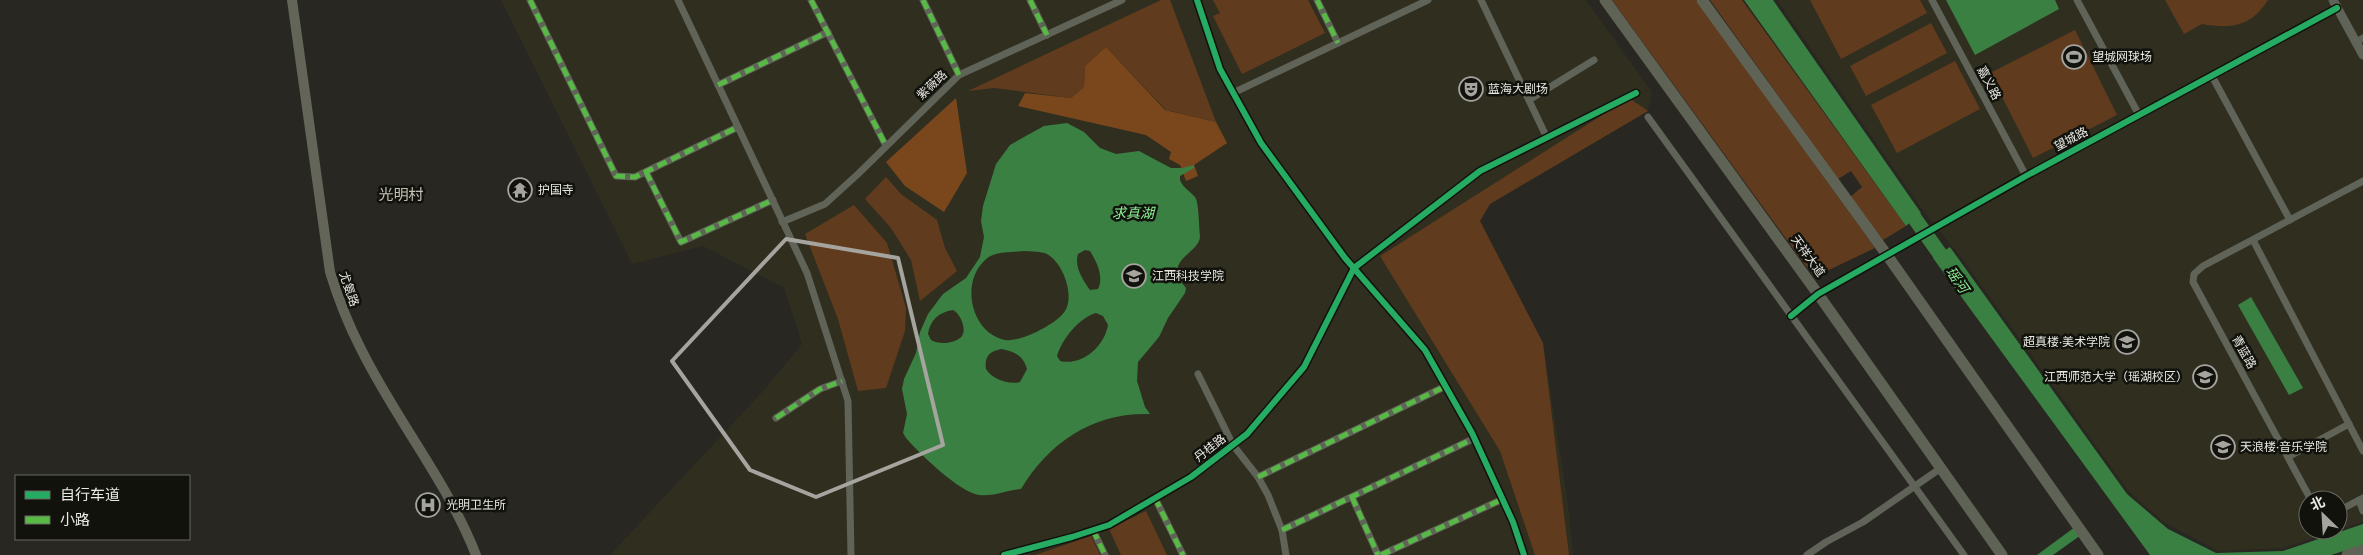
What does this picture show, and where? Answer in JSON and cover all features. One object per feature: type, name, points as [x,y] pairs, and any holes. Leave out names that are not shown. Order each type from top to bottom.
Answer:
[{"type":"main road","name":"尤氨路","points":[[292,0],[330,272],[342,311],[361,351],[463,521],[476,555]]},
{"type":"main road","name":"天祥大道","points":[[1605,0],[1818,294],[2002,555]]},
{"type":"main road","points":[[1702,0],[1892,252],[2098,555]]},
{"type":"main road","points":[[2347,555],[2363,550]]},
{"type":"street","points":[[530,0],[616,176],[635,177],[738,127]]},
{"type":"street","points":[[678,0],[807,273],[842,381],[848,401],[851,555]]},
{"type":"street","points":[[811,0],[886,146]]},
{"type":"street","points":[[923,0],[959,75]]},
{"type":"street","points":[[1030,0],[1047,35]]},
{"type":"street","name":"紫薇路","points":[[782,222],[824,204],[959,75],[1122,0]]},
{"type":"street","points":[[1197,0],[1220,69],[1260,143],[1354,268],[1425,350],[1475,438],[1503,499],[1524,555]]},
{"type":"street","points":[[1317,0],[1338,43]]},
{"type":"street","points":[[1233,93],[1428,0]]},
{"type":"street","points":[[1481,0],[1547,138]]},
{"type":"street","name":"嘉义路","points":[[1932,0],[2026,176]]},
{"type":"street","points":[[2077,0],[2139,115]]},
{"type":"street","points":[[2335,4],[2359,40],[2363,55]]},
{"type":"street","name":"望城路","points":[[1791,316],[1818,294],[2026,176],[2212,76],[2335,4]]},
{"type":"street","points":[[718,85],[828,32]]},
{"type":"street","points":[[1529,100],[1594,60]]},
{"type":"street","points":[[2212,76],[2290,220]]},
{"type":"street","points":[[1354,268],[1480,171],[1636,93]]},
{"type":"street","points":[[1648,117],[1964,555]]},
{"type":"street","points":[[646,172],[681,242],[772,200]]},
{"type":"street","name":"青蓝路","points":[[2306,490],[2193,282],[2194,274],[2203,266],[2363,181]]},
{"type":"street","points":[[2253,240],[2363,451]]},
{"type":"street","name":"丹桂路","points":[[1004,555],[1109,525],[1191,478],[1247,434],[1304,367],[1354,268]]},
{"type":"street","points":[[1198,374],[1233,445],[1258,477],[1268,495],[1282,530],[1286,555]]},
{"type":"street","points":[[776,418],[820,390],[842,381]]},
{"type":"street","points":[[1258,477],[1446,386]]},
{"type":"street","points":[[2288,457],[2349,424]]},
{"type":"street","points":[[1282,530],[1475,438]]},
{"type":"street","points":[[1807,555],[1826,542],[1863,522],[1941,468]]},
{"type":"street","points":[[1352,497],[1379,555],[1503,499]]},
{"type":"street","points":[[1155,498],[1183,555]]},
{"type":"street","points":[[2348,505],[2361,499],[2363,511]]},
{"type":"street","points":[[1093,530],[1105,555]]},
{"type":"highlighted area","points":[[786,239],[898,258],[943,445],[816,497],[750,470],[672,361]]},
{"type":"shaded area","name":"江西科技学院","points":[[501,0],[1586,0],[1652,92],[1648,111],[1490,204],[1480,221],[1543,343],[1568,504],[1573,555],[610,555],[764,390],[802,344],[784,288],[703,246],[632,264]]},
{"type":"shaded area","points":[[1161,0],[1170,0],[1216,122],[1166,110],[1106,47],[1085,66],[1084,87],[1071,98],[994,88],[968,91]]},
{"type":"shaded area","points":[[1213,0],[1308,0],[1325,33],[1242,74],[1213,16],[1220,13]]},
{"type":"shaded area","points":[[1612,0],[1696,0],[1875,248],[1814,277]]},
{"type":"shaded area","points":[[1710,0],[1742,0],[1906,226],[1883,240],[1850,197],[1862,187],[1851,171],[1838,179]]},
{"type":"shaded area","name":"江西师范大学（瑶湖校区）","points":[[1777,0],[2363,0],[2363,522],[2348,527],[2348,490],[2298,490],[2298,540],[2307,540],[2283,548],[2218,551],[2165,523],[2129,492],[1964,261],[1922,209]]},
{"type":"shaded area","points":[[1810,0],[1920,0],[1927,13],[1841,59]]},
{"type":"shaded area","points":[[2165,0],[2268,0],[2255,16],[2240,24],[2212,26],[2202,24],[2184,34]]},
{"type":"shaded area","points":[[1931,23],[1947,53],[1866,96],[1850,66]]},
{"type":"shaded area","points":[[2075,30],[2117,115],[2033,158],[1990,73]]},
{"type":"shaded area","points":[[1106,47],[1165,110],[1216,122],[1227,143],[1194,165],[1198,176],[1186,181],[1180,165],[1169,159],[1171,152],[1146,135],[1018,106],[1025,93],[1071,98],[1084,87],[1085,66]]},
{"type":"shaded area","points":[[1955,61],[1980,109],[1897,153],[1871,105]]},
{"type":"shaded area","points":[[956,98],[967,173],[944,212],[905,186],[886,162]]},
{"type":"shaded area","points":[[1629,98],[1648,111],[1490,204],[1480,221],[1543,343],[1569,555],[1535,555],[1500,451],[1380,256]]},
{"type":"shaded area","points":[[886,177],[901,194],[937,220],[945,248],[957,271],[920,301],[911,260],[891,228],[865,199]]},
{"type":"shaded area","points":[[854,205],[887,243],[906,308],[905,331],[886,388],[858,391],[838,319],[805,234]]},
{"type":"shaded area","points":[[1146,511],[1167,555],[1121,555],[1109,529]]},
{"type":"shaded area","points":[[1091,536],[1100,555],[1035,555]]},
{"type":"water","points":[[1744,0],[1773,0],[1921,213],[1906,226]]},
{"type":"water","points":[[1946,0],[2055,0],[2059,9],[1975,55]]},
{"type":"water","name":"求真湖","points":[[1067,123],[1084,132],[1100,148],[1116,154],[1139,151],[1171,168],[1183,168],[1194,165],[1194,168],[1180,176],[1180,180],[1195,197],[1200,236],[1194,248],[1179,264],[1177,271],[1179,278],[1186,288],[1185,293],[1168,318],[1159,337],[1138,362],[1137,381],[1145,407],[1150,414],[1110,418],[1092,424],[1059,444],[1032,472],[1021,489],[990,495],[979,495],[951,480],[906,438],[903,433],[907,414],[902,389],[904,379],[916,353],[920,332],[928,314],[943,294],[966,278],[980,257],[984,237],[981,221],[983,206],[996,164],[1010,145],[1044,126]],"holes":[[[1085,250],[1090,251],[1093,255],[1100,275],[1098,289],[1090,290],[1082,278],[1077,264],[1078,254]],[[1042,252],[1053,258],[1066,280],[1069,297],[1065,311],[1046,327],[1019,339],[1005,340],[993,335],[984,328],[977,318],[971,294],[977,270],[985,260],[998,253]],[[953,310],[960,318],[964,329],[962,336],[956,341],[947,343],[934,342],[928,334],[929,329],[939,315]],[[1096,313],[1103,316],[1108,325],[1102,341],[1097,348],[1083,358],[1076,361],[1060,361],[1057,356],[1059,349],[1067,336],[1083,319]],[[1002,349],[1021,357],[1027,369],[1020,382],[1006,382],[989,373],[986,369],[986,361],[987,357],[994,351]]]},
{"type":"water","points":[[1950,247],[2127,494],[2168,529],[2216,553],[2283,551],[2316,540],[2348,540],[2348,529],[2363,524],[2363,545],[2331,555],[2150,555],[1933,258]]},
{"type":"water","points":[[2251,297],[2303,388],[2289,395],[2238,305]]},
{"type":"water","points":[[2075,527],[2081,535],[2053,555],[2037,555]]},
{"type":"waterway","name":"瑶河","points":[[1903,202],[1952,271]]},
{"type":"marked path","points":[[530,0],[616,176],[635,177],[738,127]]},
{"type":"marked path","points":[[811,0],[886,146]]},
{"type":"marked path","points":[[923,0],[959,75]]},
{"type":"marked path","points":[[1030,0],[1047,35]]},
{"type":"marked path","points":[[1317,0],[1338,43]]},
{"type":"marked path","points":[[718,85],[828,32]]},
{"type":"marked path","points":[[646,172],[681,242],[773,200]]},
{"type":"marked path","points":[[776,418],[820,389],[842,381]]},
{"type":"marked path","points":[[1258,477],[1446,386]]},
{"type":"marked path","points":[[1282,530],[1475,438]]},
{"type":"marked path","points":[[1352,497],[1378,555]]},
{"type":"marked path","points":[[1155,498],[1183,555]]},
{"type":"marked path","points":[[1381,555],[1503,499]]},
{"type":"marked path","points":[[1093,530],[1105,555]]},
{"type":"cycle path","points":[[1197,0],[1220,69],[1261,143],[1345,258],[1425,350],[1472,433],[1513,522],[1524,555]]},
{"type":"cycle path","points":[[1791,316],[1818,294],[2026,176],[2337,8]]},
{"type":"cycle path","points":[[1004,555],[1109,525],[1191,477],[1247,434],[1304,367],[1354,268],[1480,171],[1636,93]]},
{"type":"place","name":"望城网球场","points":[[2074,57]]},
{"type":"place","name":"蓝海大剧场","points":[[1471,89]]},
{"type":"place","name":"护国寺","points":[[520,190]]},
{"type":"place","name":"江西科技学院","points":[[1134,276]]},
{"type":"place","name":"超真楼·美术学院","points":[[2127,342]]},
{"type":"place","name":"江西师范大学（瑶湖校区）","points":[[2205,377]]},
{"type":"place","name":"天浪楼·音乐学院","points":[[2223,447]]},
{"type":"place","name":"光明卫生所","points":[[428,505]]},
{"type":"district","name":"光明村","points":[[401,195]]}]
